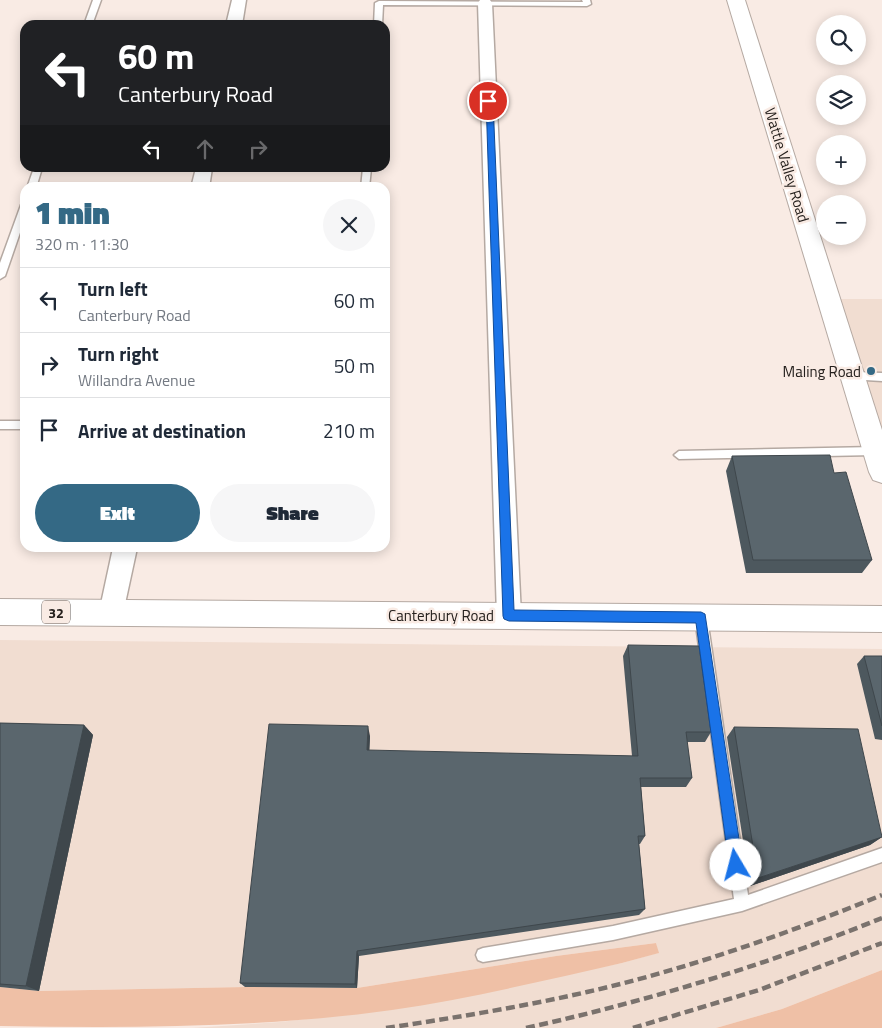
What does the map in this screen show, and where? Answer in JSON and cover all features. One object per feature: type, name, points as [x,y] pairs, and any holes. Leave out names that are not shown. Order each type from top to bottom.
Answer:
[{"type":"street","points":[[235,20],[239,0]]},
{"type":"street","name":"Wattle Valley Road","points":[[736,0],[882,472]]},
{"type":"street","points":[[485,4],[509,616]]},
{"type":"street","points":[[112,613],[124,552]]},
{"type":"street","name":"Canterbury Road","points":[[0,612],[882,619]]},
{"type":"lane","points":[[90,20],[96,0]]},
{"type":"lane","points":[[378,20],[379,4],[586,4],[586,0]]},
{"type":"lane","points":[[0,276],[20,219]]},
{"type":"lane","points":[[852,376],[882,377]]},
{"type":"lane","points":[[0,425],[20,425]]},
{"type":"lane","points":[[679,456],[875,451]]},
{"type":"lane","points":[[701,618],[742,904]]},
{"type":"lane","points":[[482,954],[550,946],[677,921],[742,904],[882,855]]},
{"type":"shaded area","name":"Maling Road","points":[[837,299],[882,299],[882,443]]},
{"type":"shaded area","points":[[0,640],[882,649],[882,970],[782,1009],[716,1028],[192,1028],[280,1022],[393,1009],[622,963],[658,953],[656,943],[556,956],[357,988],[245,987],[39,991],[0,987]]},
{"type":"shaded area","points":[[656,943],[659,953],[622,963],[479,995],[392,1010],[246,1024],[147,1027],[0,1026],[0,987],[39,991],[245,987],[357,988],[556,956]]},
{"type":"shaded area","points":[[882,970],[882,1028],[716,1028],[782,1009]]},
{"type":"building","points":[[830,455],[834,473],[846,472],[872,560],[753,560],[732,456]]},
{"type":"building","points":[[628,645],[699,646],[711,732],[686,732],[692,778],[640,778],[645,836],[638,836],[645,909],[357,951],[355,984],[240,983],[269,724],[368,726],[367,750],[638,756]]},
{"type":"building","points":[[864,656],[882,656],[882,726]]},
{"type":"building","points":[[0,723],[84,725],[26,986],[0,984]]},
{"type":"building","points":[[734,727],[858,729],[882,837],[758,878]]},
{"type":"railway","points":[[386,1028],[512,1007],[625,983],[736,950],[882,895]]},
{"type":"railway","points":[[526,1028],[662,994],[795,951],[882,918]]},
{"type":"railway","points":[[633,1028],[759,990],[882,943]]},
{"type":"place","name":"Maling Road","points":[[871,371]]},
{"type":"route","points":[[488,101],[509,616],[701,618],[736,865]]}]
